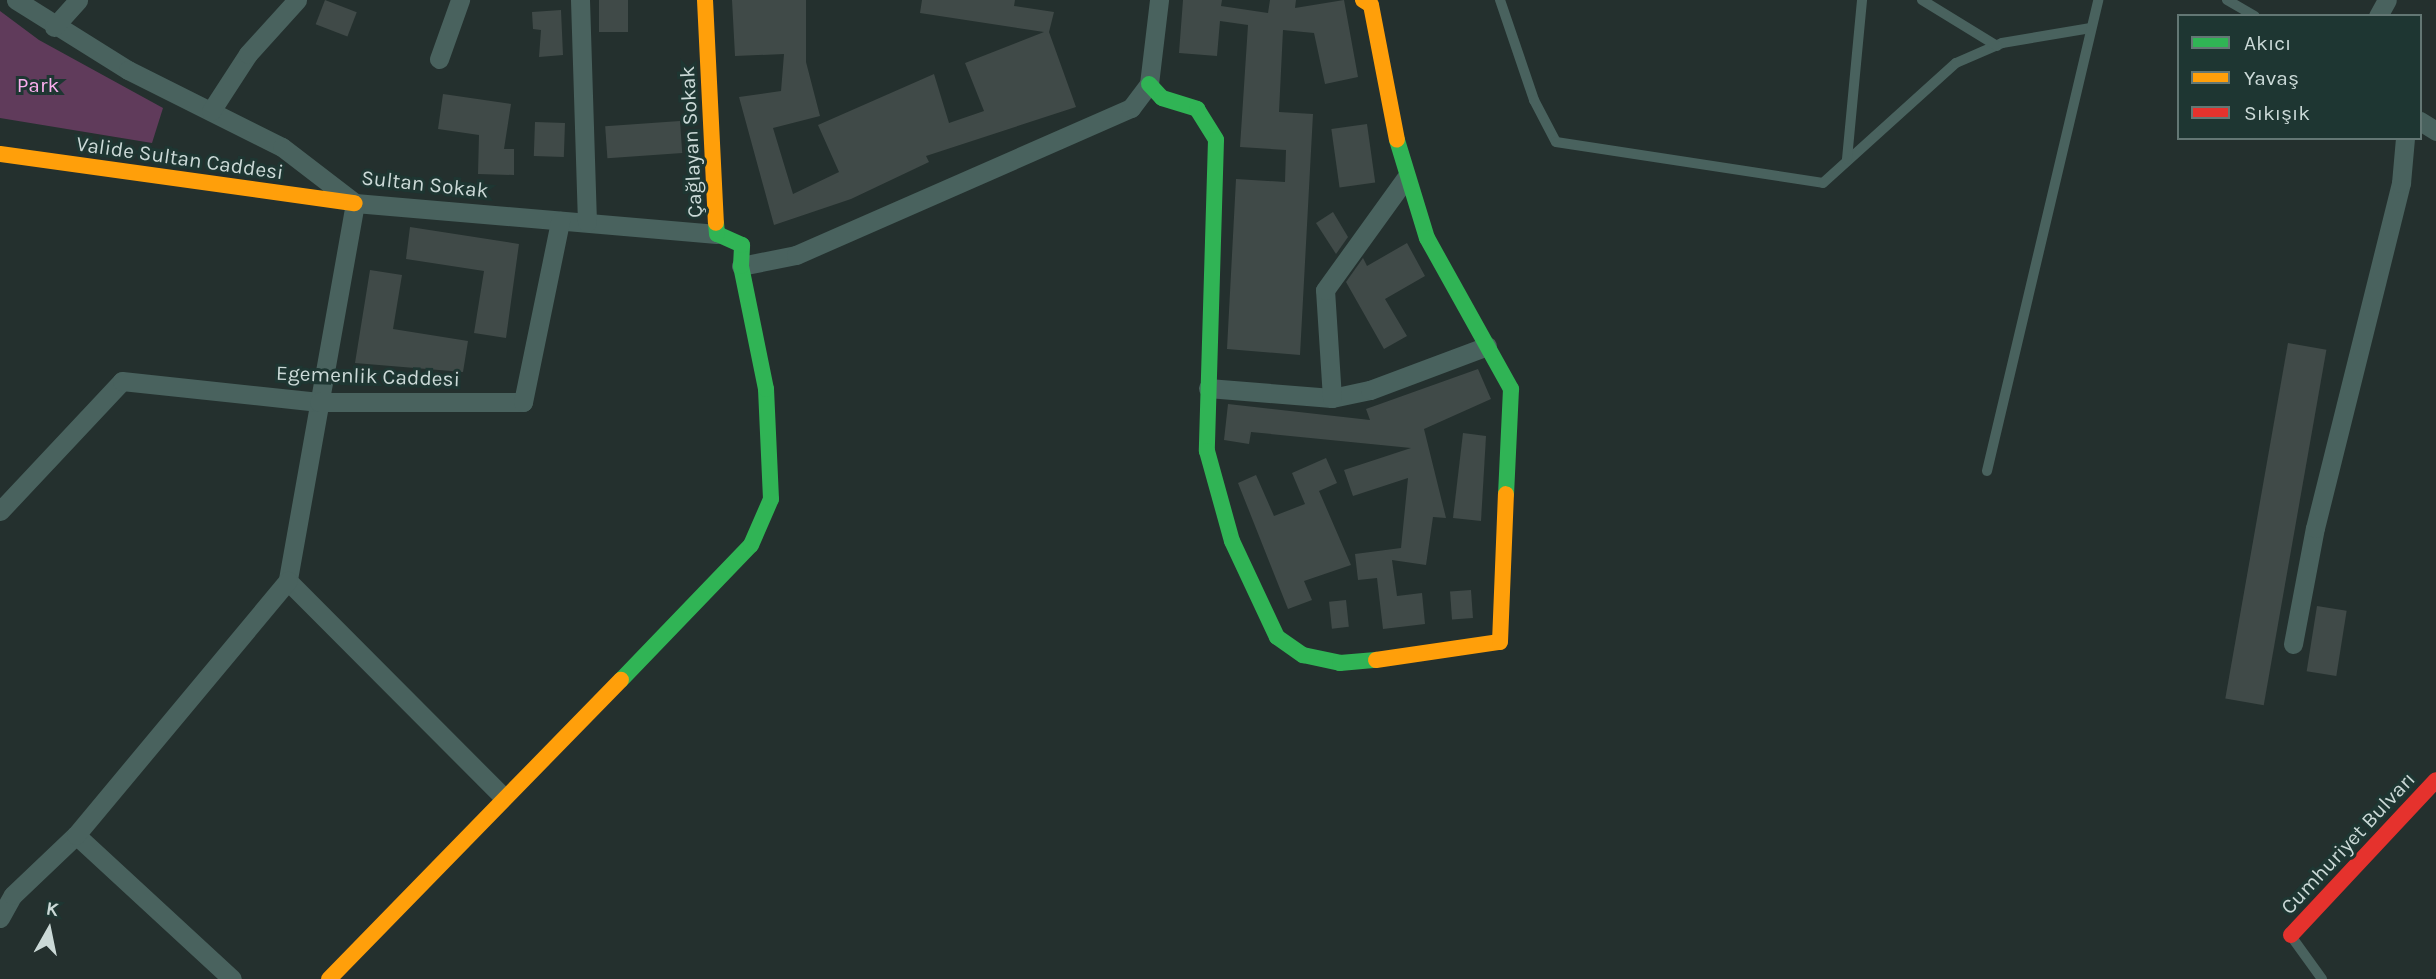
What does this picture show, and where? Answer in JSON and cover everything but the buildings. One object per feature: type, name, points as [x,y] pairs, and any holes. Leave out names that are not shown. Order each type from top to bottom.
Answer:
[{"type":"street","name":"Sultan Sokak","points":[[16,0],[54,27],[282,147],[355,203],[717,234]]},
{"type":"street","points":[[54,27],[78,0]]},
{"type":"street","points":[[211,111],[248,54],[297,0]]},
{"type":"street","points":[[439,59],[460,0]]},
{"type":"street","points":[[580,0],[587,222]]},
{"type":"street","name":"Çağlayan Sokak","points":[[705,0],[717,234],[742,244],[741,266]]},
{"type":"street","points":[[329,979],[503,797],[751,545],[771,499],[771,435],[761,351],[741,266],[796,255],[1130,108],[1149,84],[1159,0]]},
{"type":"street","points":[[1149,84],[1162,98],[1197,109],[1216,140],[1207,451],[1217,499],[1277,637],[1303,654],[1340,663],[1426,656],[1500,642],[1511,389],[1427,238],[1405,179],[1384,52],[1371,5],[1363,0]]},
{"type":"street","points":[[2293,644],[2333,452],[2401,183],[2405,140]]},
{"type":"street","name":"Valide Sultan Caddesi","points":[[0,154],[355,203]]},
{"type":"street","points":[[1332,398],[1325,290],[1405,179]]},
{"type":"street","points":[[0,918],[13,895],[76,835],[288,581],[355,203]]},
{"type":"street","name":"Egemenlik Caddesi","points":[[0,511],[122,381],[319,402],[523,402],[559,220]]},
{"type":"street","points":[[1208,388],[1332,398],[1370,390],[1487,346]]},
{"type":"street","points":[[288,581],[503,797]]},
{"type":"street","name":"Cumhuriyet Bulvarı","points":[[2291,935],[2436,780]]},
{"type":"street","points":[[76,835],[232,979]]},
{"type":"lane","points":[[1500,0],[1534,100],[1556,142],[1823,183],[1956,63],[1997,46],[2091,29]]},
{"type":"lane","points":[[1847,159],[1862,0]]},
{"type":"lane","points":[[1922,0],[1997,46]]},
{"type":"lane","points":[[1987,471],[2098,0]]},
{"type":"lane","points":[[2227,0],[2252,14]]},
{"type":"lane","points":[[2291,935],[2322,979]]},
{"type":"green space","name":"Park","points":[[0,11],[39,40],[163,108],[152,143],[0,118]]},
{"type":"traffic: fast","points":[[1149,84],[1162,98],[1197,109],[1216,140],[1207,451],[1232,541],[1277,637],[1303,655],[1340,663],[1376,660]]},
{"type":"traffic: fast","points":[[1397,140],[1427,238],[1511,389],[1506,494]]},
{"type":"traffic: fast","points":[[621,680],[751,545],[771,499],[766,389],[741,266],[742,245],[717,234],[716,223]]},
{"type":"traffic: slow","points":[[705,0],[716,223]]},
{"type":"traffic: slow","points":[[1363,0],[1371,5],[1397,140]]},
{"type":"traffic: slow","points":[[0,154],[355,203]]},
{"type":"traffic: slow","points":[[1376,660],[1500,642],[1506,494]]},
{"type":"traffic: slow","points":[[329,979],[621,680]]},
{"type":"traffic: jam","points":[[2291,935],[2436,780]]}]
